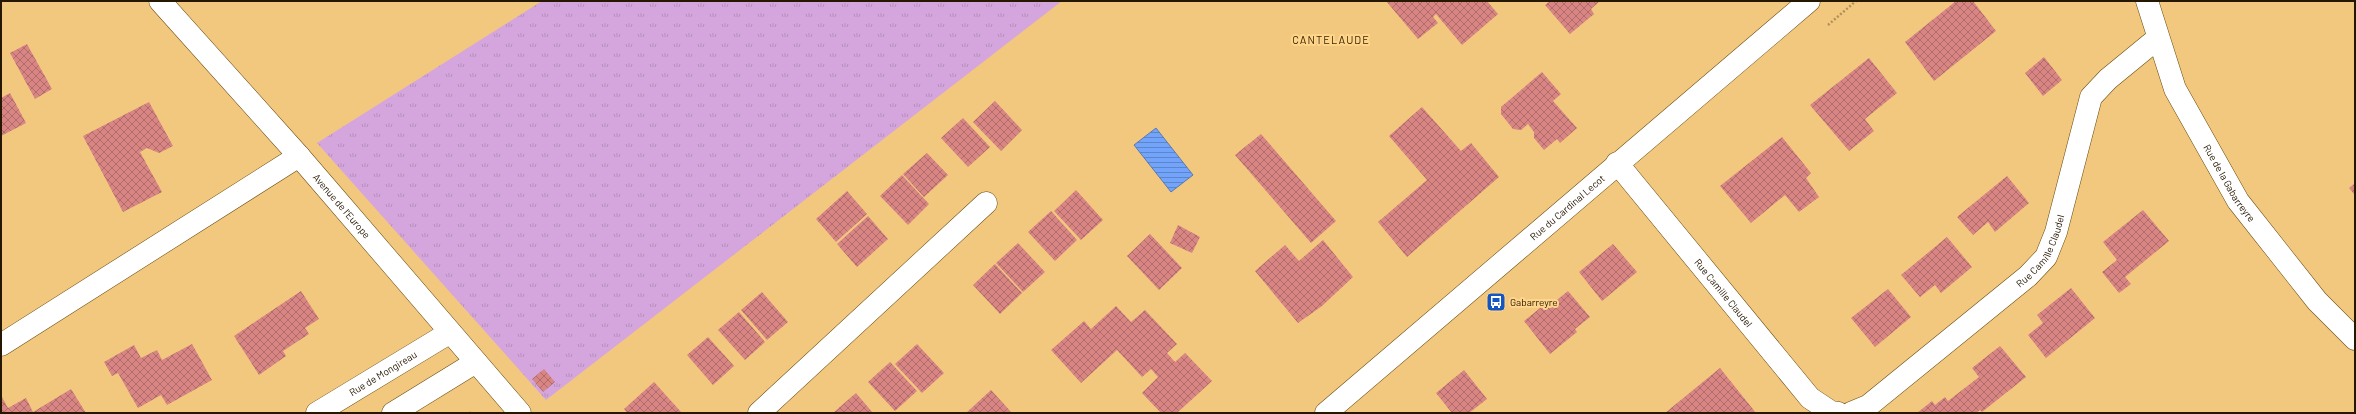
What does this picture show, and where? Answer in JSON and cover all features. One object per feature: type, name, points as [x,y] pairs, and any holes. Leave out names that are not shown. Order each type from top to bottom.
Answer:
[{"type":"street","name":"Avenue de l'Europe","points":[[160,1],[299,156],[449,333],[520,413]]},
{"type":"street","name":"Rue du Cardinal Lecot","points":[[1326,413],[1617,163],[1809,1]]},
{"type":"street","name":"Rue de la Gabarreyre","points":[[2147,1],[2175,89],[2238,201],[2317,301],[2355,339]]},
{"type":"street","name":"Rue Camille Claudel","points":[[1851,413],[1868,406],[2028,276],[2046,257],[2056,232],[2091,97],[2108,79],[2158,38]]},
{"type":"street","points":[[1,345],[299,156]]},
{"type":"street","name":"Rue Camille Claudel","points":[[1617,163],[1810,398],[1831,412],[1838,413]]},
{"type":"street","points":[[759,413],[986,203]]},
{"type":"street","name":"Rue de Mongireau","points":[[316,413],[449,333]]},
{"type":"street","points":[[393,413],[476,362]]},
{"type":"green space","points":[[542,1],[1062,1],[546,400],[317,143]]},
{"type":"water","points":[[1156,128],[1193,175],[1171,192],[1134,145]]},
{"type":"building","points":[[1386,1],[1487,1],[1498,14],[1462,45],[1436,14],[1433,17],[1438,23],[1418,39]]},
{"type":"building","points":[[1550,1],[1600,1],[1591,9],[1594,14],[1570,34],[1545,5]]},
{"type":"building","points":[[1956,1],[1973,1],[1996,31],[1934,81],[1905,42]]},
{"type":"building","points":[[27,44],[52,89],[35,99],[10,53]]},
{"type":"building","points":[[2044,57],[2062,80],[2043,96],[2025,73]]},
{"type":"building","points":[[1869,58],[1897,93],[1865,119],[1874,131],[1849,151],[1810,105]]},
{"type":"building","points":[[1542,72],[1561,94],[1553,101],[1577,128],[1560,143],[1557,139],[1544,150],[1534,138],[1534,132],[1528,124],[1521,130],[1513,129],[1501,114],[1501,107]]},
{"type":"building","points":[[10,93],[26,123],[1,136],[1,98]]},
{"type":"building","points":[[995,101],[1022,130],[1001,151],[973,122]]},
{"type":"building","points":[[149,102],[173,146],[159,153],[147,148],[140,152],[162,192],[123,212],[83,136]]},
{"type":"building","points":[[1422,107],[1461,151],[1471,143],[1499,177],[1407,257],[1378,222],[1427,180],[1389,136]]},
{"type":"building","points":[[963,118],[990,147],[968,167],[941,138]]},
{"type":"building","points":[[1261,134],[1336,221],[1311,243],[1235,155]]},
{"type":"building","points":[[1782,137],[1811,173],[1806,178],[1819,197],[1799,212],[1785,195],[1751,223],[1720,186]]},
{"type":"building","points":[[927,153],[948,175],[924,197],[903,174]]},
{"type":"building","points":[[902,175],[929,204],[908,225],[880,196]]},
{"type":"building","points":[[2007,176],[2029,203],[1995,232],[1988,222],[1973,235],[1957,217]]},
{"type":"building","points":[[2355,183],[2355,195],[2349,188]]},
{"type":"building","points":[[1076,190],[1103,220],[1081,240],[1054,211]]},
{"type":"building","points":[[847,191],[867,214],[836,242],[816,219]]},
{"type":"building","points":[[2143,210],[2169,241],[2125,277],[2131,284],[2119,293],[2102,272],[2117,260],[2103,242]]},
{"type":"building","points":[[1051,211],[1077,240],[1055,261],[1028,232]]},
{"type":"building","points":[[868,216],[888,239],[857,267],[837,244]]},
{"type":"building","points":[[1178,225],[1200,237],[1192,253],[1170,243]]},
{"type":"building","points":[[1150,234],[1182,268],[1159,290],[1127,256]]},
{"type":"building","points":[[1947,237],[1972,267],[1941,293],[1935,285],[1920,297],[1901,275]]},
{"type":"building","points":[[1323,240],[1353,277],[1322,306],[1298,323],[1255,271],[1285,245],[1299,261]]},
{"type":"building","points":[[1018,243],[1045,272],[1023,292],[996,263]]},
{"type":"building","points":[[1613,244],[1637,272],[1602,301],[1579,272]]},
{"type":"building","points":[[995,264],[1022,293],[1000,314],[973,285]]},
{"type":"building","points":[[2071,288],[2095,318],[2046,358],[2028,335],[2043,323],[2037,315]]},
{"type":"building","points":[[1888,289],[1911,317],[1875,347],[1851,318]]},
{"type":"building","points":[[301,291],[319,319],[305,328],[309,334],[283,351],[286,356],[259,375],[234,336]]},
{"type":"building","points":[[1568,291],[1590,317],[1575,329],[1577,332],[1550,354],[1524,321],[1550,300],[1553,303]]},
{"type":"building","points":[[762,292],[788,322],[767,340],[741,310]]},
{"type":"building","points":[[1116,306],[1131,322],[1145,310],[1177,344],[1167,353],[1175,362],[1185,353],[1212,381],[1177,413],[1161,413],[1142,393],[1158,377],[1151,369],[1142,377],[1117,350],[1081,383],[1051,350],[1084,321],[1091,329]]},
{"type":"building","points":[[739,312],[765,342],[745,360],[718,330]]},
{"type":"building","points":[[708,337],[734,366],[713,385],[687,355]]},
{"type":"building","points":[[192,344],[212,380],[167,405],[161,395],[138,408],[118,373],[112,376],[104,362],[134,345],[141,358],[157,350],[162,360]]},
{"type":"building","points":[[917,344],[944,373],[922,393],[895,364]]},
{"type":"building","points":[[2000,346],[2026,377],[1982,412],[1980,410],[1976,413],[1917,413],[1932,401],[1935,405],[1945,397],[1948,401],[1979,377],[1972,368]]},
{"type":"building","points":[[890,362],[917,391],[895,411],[868,382]]},
{"type":"building","points":[[1720,368],[1756,413],[1665,413]]},
{"type":"building","points":[[544,369],[555,382],[543,392],[532,379]]},
{"type":"building","points":[[1464,370],[1487,399],[1469,413],[1452,413],[1436,393]]},
{"type":"building","points":[[654,382],[682,413],[627,413],[624,409]]},
{"type":"building","points":[[71,389],[86,413],[1,413],[1,395],[8,408],[26,398],[33,412]]},
{"type":"building","points":[[991,390],[1012,413],[966,413]]},
{"type":"building","points":[[856,393],[873,413],[833,413]]},
{"type":"place","name":"Gabarreyre","points":[[1496,302]]},
{"type":"district","name":"CANTELAUDE","points":[[1331,39]]}]
